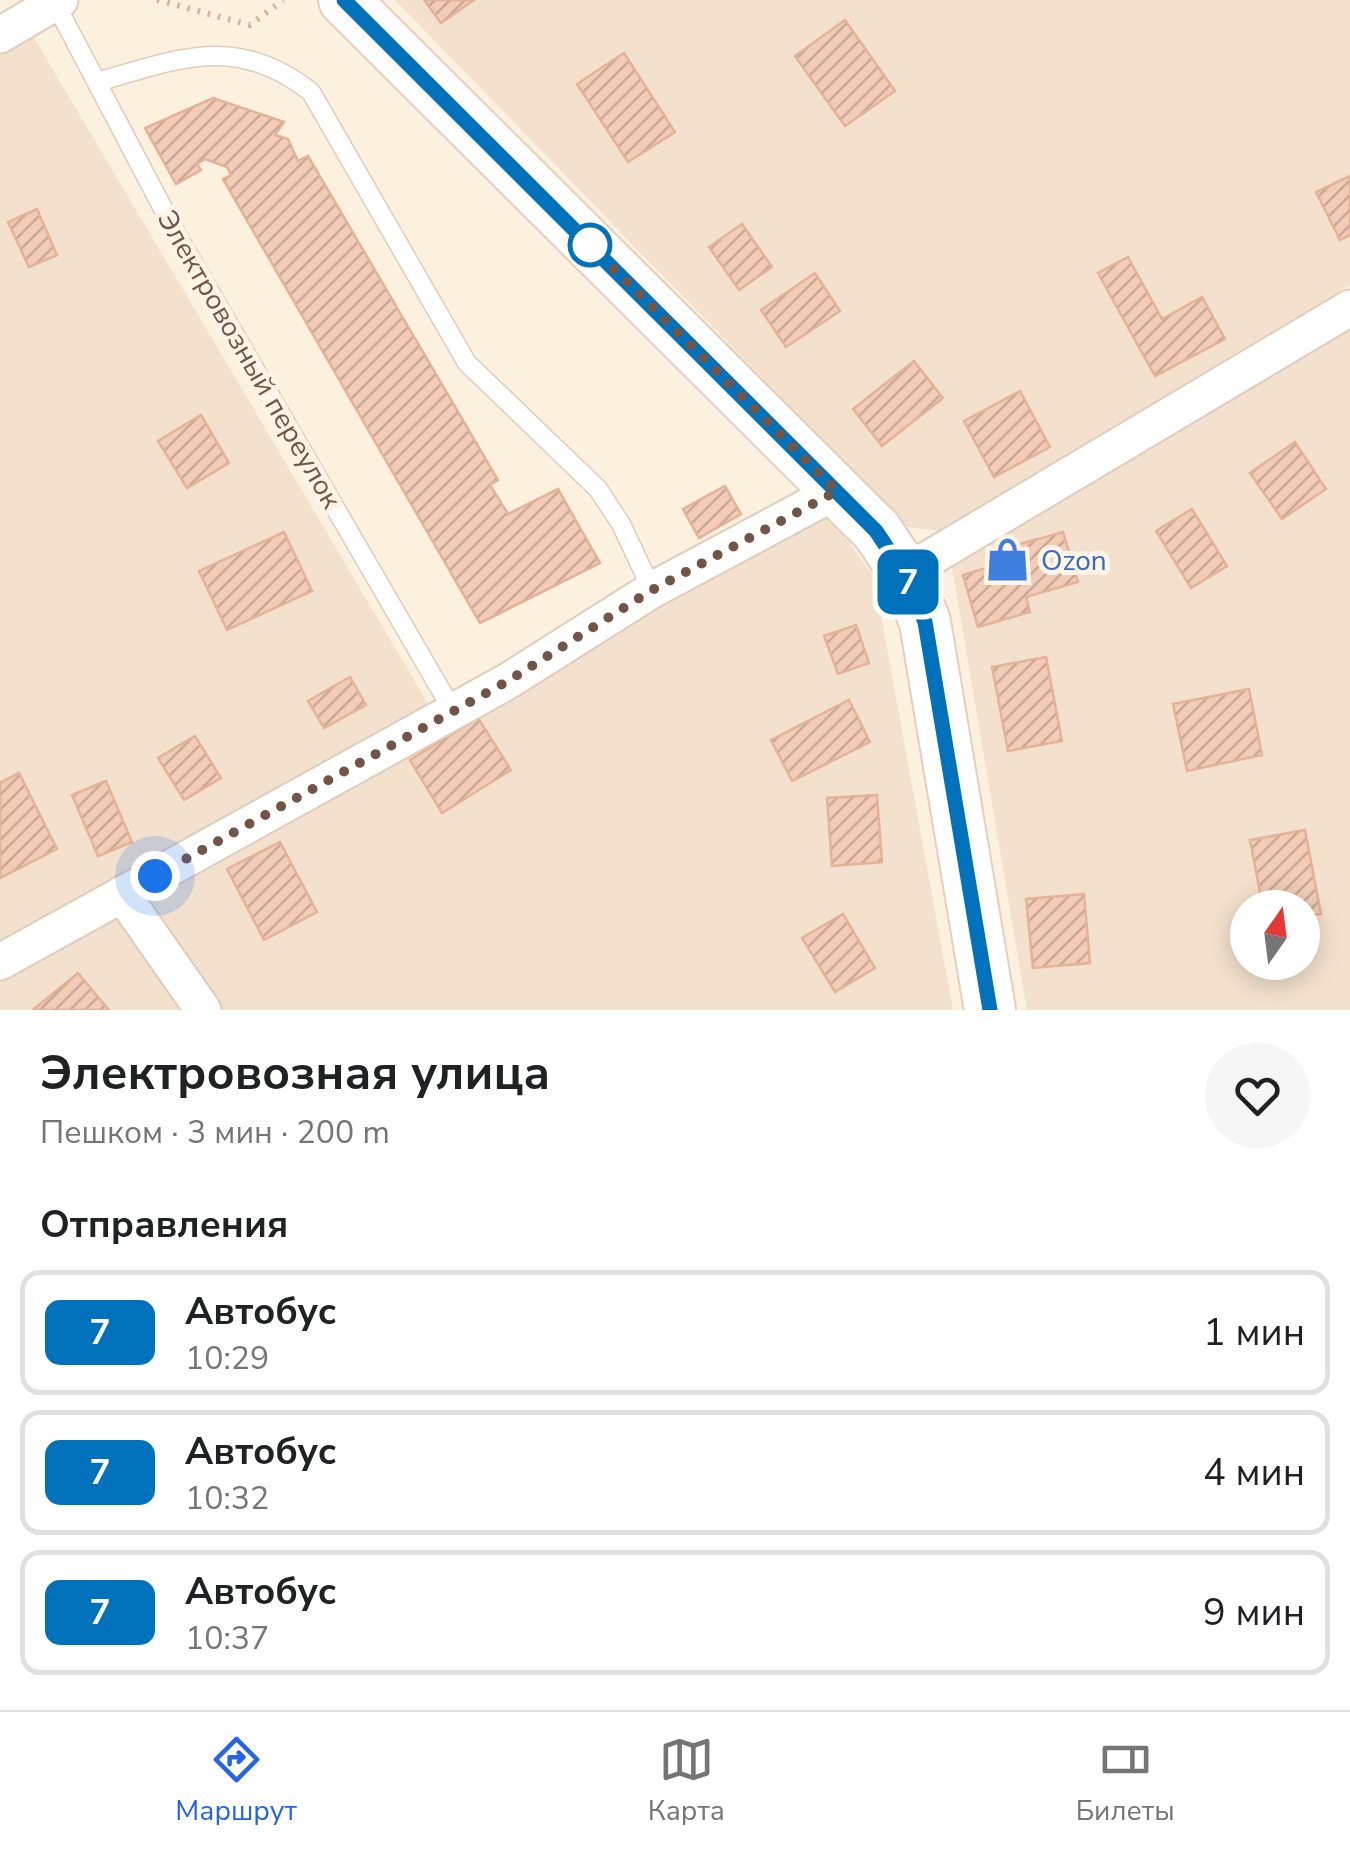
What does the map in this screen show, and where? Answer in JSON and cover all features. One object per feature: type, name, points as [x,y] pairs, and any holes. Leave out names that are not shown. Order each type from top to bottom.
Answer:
[{"type":"main road","points":[[344,0],[837,491],[876,531],[904,573],[925,622],[990,1010]]},
{"type":"street","points":[[0,35],[57,2]]},
{"type":"street","points":[[904,573],[1350,308]]},
{"type":"street","points":[[0,962],[508,681],[652,590],[837,491]]},
{"type":"street","points":[[122,894],[203,1010]]},
{"type":"lane","name":"Электровозный переулок","points":[[57,2],[178,237],[453,711]]},
{"type":"lane","points":[[97,82],[166,62],[228,55],[268,65],[311,92],[466,363],[598,489],[621,524],[652,590]]},
{"type":"path","points":[[157,0],[250,25],[283,0]]},
{"type":"shaded area","points":[[395,0],[1350,0],[1350,285],[940,531],[907,527]]},
{"type":"shaded area","points":[[33,36],[433,712],[0,955],[0,55]]},
{"type":"shaded area","points":[[1350,316],[1350,1010],[1027,1010],[951,562]]},
{"type":"shaded area","points":[[827,513],[874,577],[953,1010],[0,1010],[0,969]]},
{"type":"building","points":[[424,0],[474,0],[441,23]]},
{"type":"building","points":[[845,20],[895,91],[845,126],[795,56]]},
{"type":"building","points":[[624,53],[675,132],[628,162],[577,84]]},
{"type":"building","points":[[213,98],[284,122],[275,135],[288,139],[298,161],[308,156],[498,480],[490,485],[508,514],[558,489],[600,563],[480,623],[223,179],[231,175],[227,167],[205,159],[197,164],[201,170],[176,184],[145,128]]},
{"type":"building","points":[[1350,176],[1350,235],[1340,240],[1316,192]]},
{"type":"building","points":[[37,209],[57,255],[29,267],[8,222]]},
{"type":"building","points":[[742,224],[772,267],[739,290],[709,247]]},
{"type":"building","points":[[1128,257],[1162,319],[1202,297],[1225,339],[1155,376],[1098,273]]},
{"type":"building","points":[[815,273],[840,311],[786,347],[761,310]]},
{"type":"building","points":[[914,361],[943,398],[882,446],[853,409]]},
{"type":"building","points":[[1020,391],[1050,447],[994,477],[964,421]]},
{"type":"building","points":[[201,415],[229,463],[187,488],[158,441]]},
{"type":"building","points":[[1295,442],[1326,489],[1282,519],[1250,473]]},
{"type":"building","points":[[725,486],[741,514],[699,538],[683,509]]},
{"type":"building","points":[[1192,509],[1227,566],[1191,588],[1156,531]]},
{"type":"building","points":[[284,532],[312,591],[227,630],[199,571]]},
{"type":"building","points":[[1063,532],[1078,582],[1026,597],[1030,612],[978,627],[963,575],[1006,562],[1002,549]]},
{"type":"building","points":[[856,625],[869,663],[838,674],[824,636]]},
{"type":"building","points":[[1046,657],[1062,741],[1008,751],[992,667]]},
{"type":"building","points":[[350,677],[366,705],[324,728],[308,701]]},
{"type":"building","points":[[1249,689],[1262,755],[1187,771],[1173,704]]},
{"type":"building","points":[[849,700],[870,742],[792,781],[771,740]]},
{"type":"building","points":[[478,718],[511,770],[442,813],[410,760]]},
{"type":"building","points":[[195,736],[221,778],[184,800],[158,758]]},
{"type":"building","points":[[19,773],[57,849],[0,878],[0,783]]},
{"type":"building","points":[[106,781],[132,842],[98,856],[72,795]]},
{"type":"building","points":[[877,795],[882,862],[832,866],[827,798]]},
{"type":"building","points":[[1305,830],[1316,890],[1260,890],[1250,840]]},
{"type":"building","points":[[280,842],[317,912],[264,940],[227,869]]},
{"type":"building","points":[[1084,894],[1090,963],[1033,968],[1026,899]]},
{"type":"building","points":[[843,914],[875,968],[835,992],[802,938]]},
{"type":"building","points":[[78,973],[109,1010],[34,1009]]},
{"type":"bus line","name":"7","points":[[344,0],[876,531],[904,573],[925,622],[990,1010]]},
{"type":"place","name":"Ozon","points":[[1008,560]]},
{"type":"route","points":[[155,876],[508,681],[652,590],[837,491],[590,245]]}]
